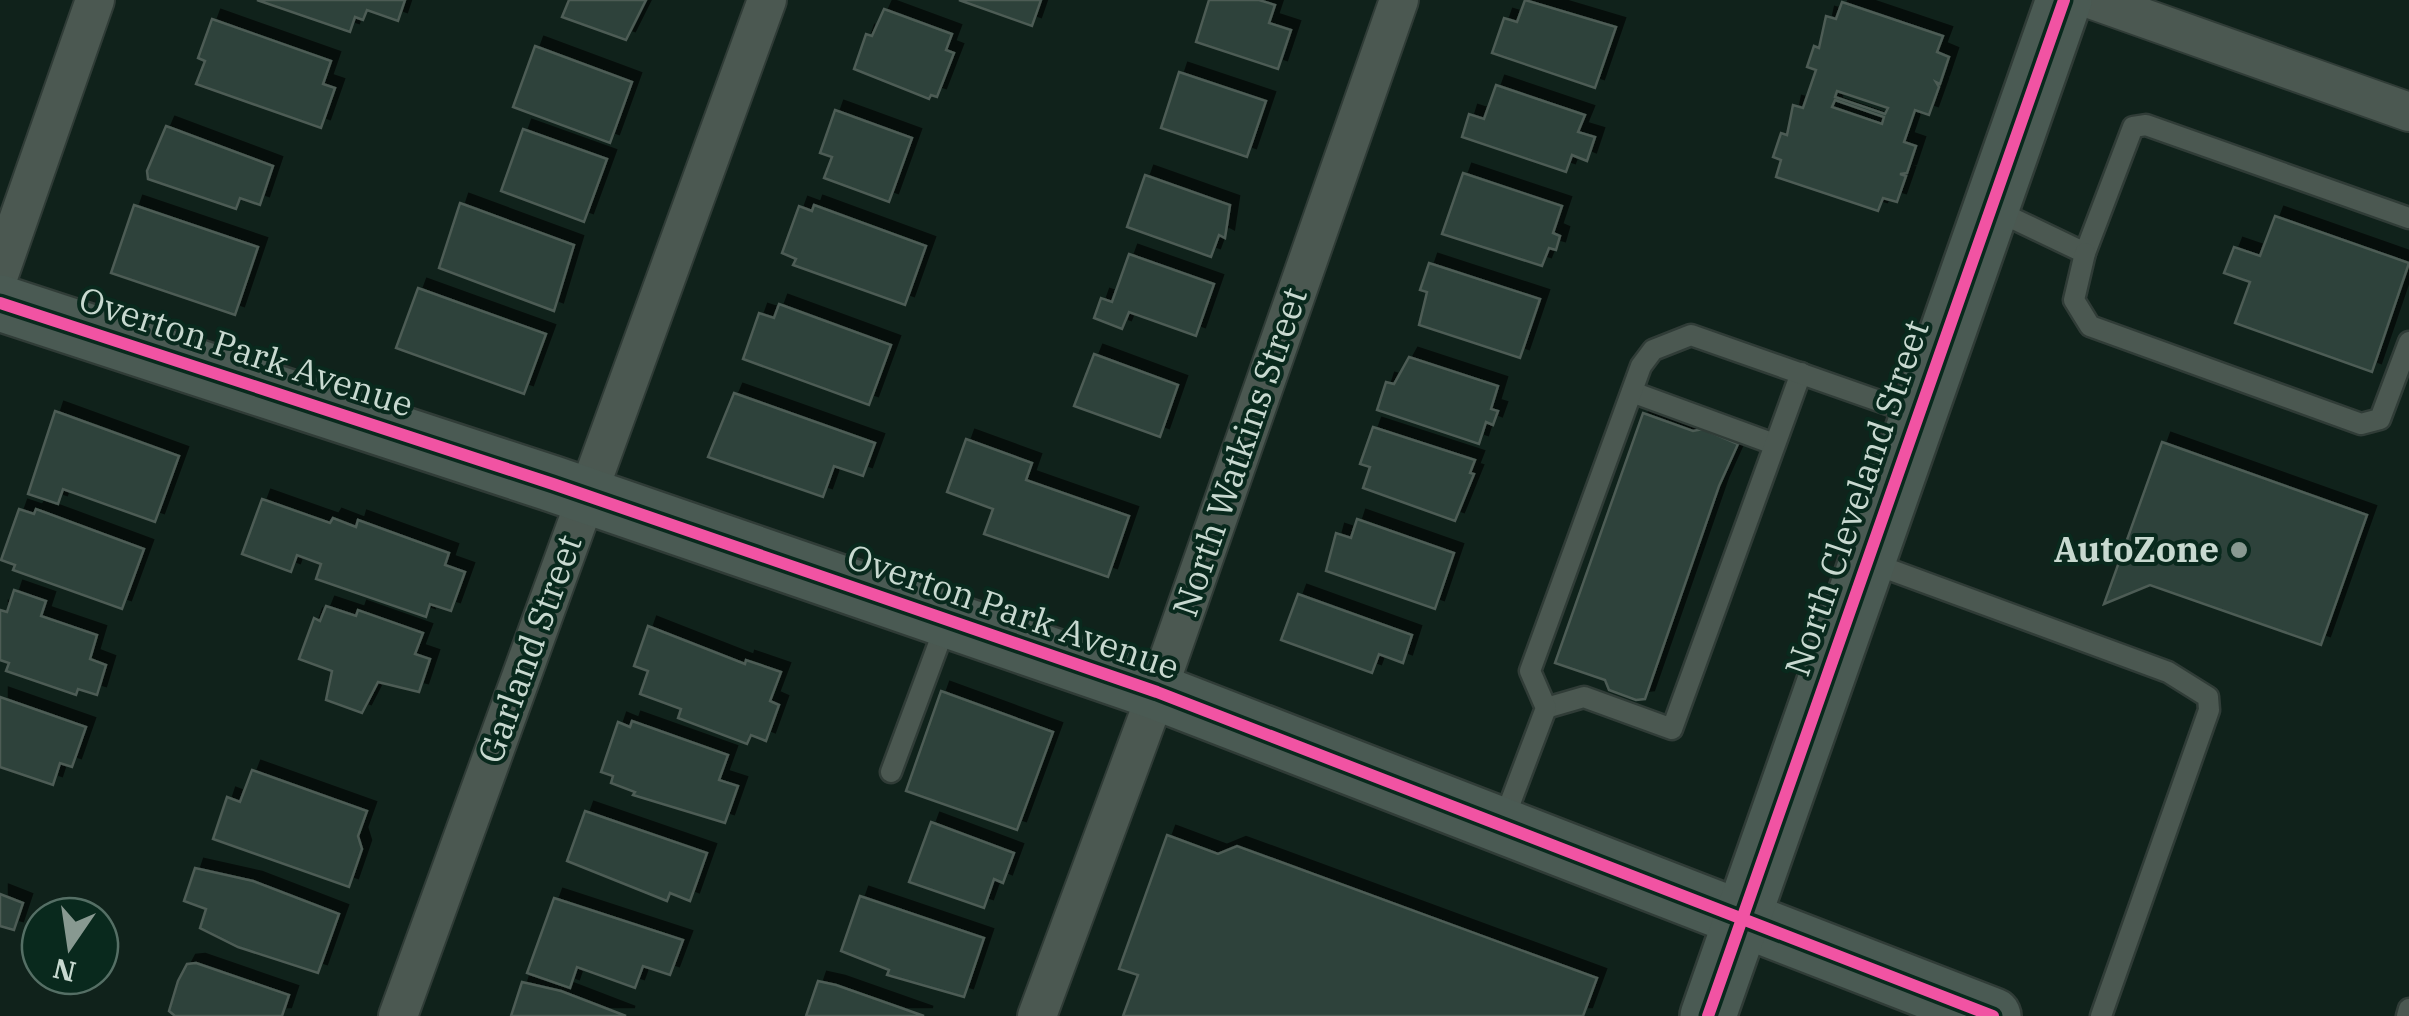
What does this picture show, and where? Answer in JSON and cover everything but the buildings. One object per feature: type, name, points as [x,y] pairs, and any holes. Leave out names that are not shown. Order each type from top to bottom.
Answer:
[{"type":"street","points":[[0,272],[95,0]]},
{"type":"street","name":"Garland Street","points":[[398,1016],[766,0]]},
{"type":"street","name":"North Watkins Street","points":[[1037,1016],[1157,692],[1398,0]]},
{"type":"street","name":"North Cleveland Street","points":[[1708,1016],[2064,0]]},
{"type":"street","points":[[2094,0],[2409,112]]},
{"type":"street","name":"Overton Park Avenue","points":[[0,302],[585,495],[1157,692],[1993,1016]]},
{"type":"lane","points":[[2409,218],[2146,125],[2133,127],[2085,252],[2074,300],[2090,326],[2362,424],[2380,419],[2409,342]]},
{"type":"lane","points":[[1991,208],[2085,252]]},
{"type":"lane","points":[[1502,825],[1546,708],[1530,671],[1632,392],[1652,350],[1690,335],[1918,414]]},
{"type":"lane","points":[[1546,708],[1584,697],[1672,729],[1800,373]]},
{"type":"lane","points":[[1632,392],[1774,444]]},
{"type":"lane","points":[[1866,562],[2168,672],[2208,697],[2209,710],[2101,1016]]},
{"type":"lane","points":[[891,772],[947,620]]},
{"type":"cycle path","points":[[1708,1016],[2064,0]]},
{"type":"cycle path","points":[[0,303],[553,484],[1157,692],[1993,1016]]},
{"type":"place","name":"AutoZone","points":[[2239,550]]}]
